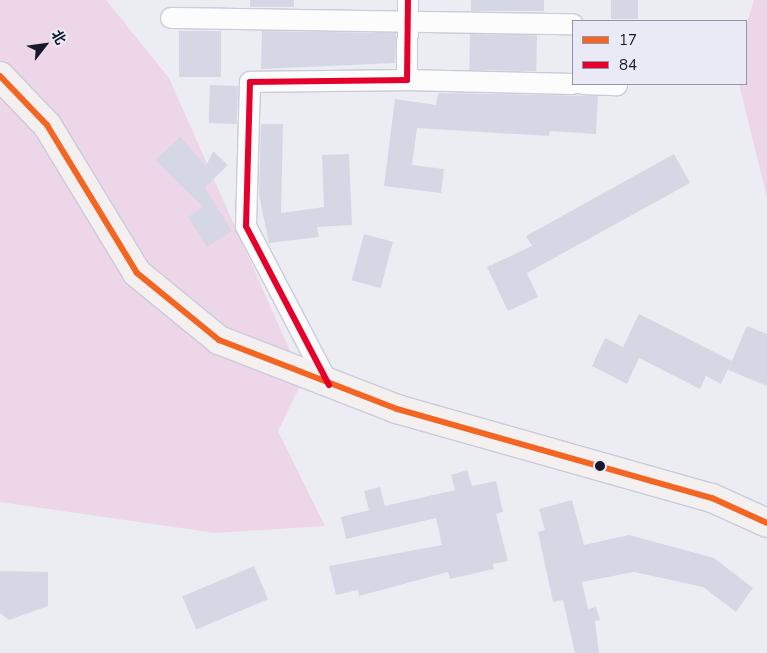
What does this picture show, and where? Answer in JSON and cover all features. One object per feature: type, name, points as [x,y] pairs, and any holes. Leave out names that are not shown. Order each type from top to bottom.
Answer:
[{"type":"main road","points":[[0,76],[47,126],[137,273],[219,340],[329,385],[397,409],[712,498],[767,523]]},
{"type":"street","points":[[407,80],[408,0]]},
{"type":"street","points":[[171,18],[572,24]]},
{"type":"street","points":[[329,385],[246,226],[250,82],[407,80],[572,84]]},
{"type":"shaded area","points":[[0,0],[106,0],[169,78],[303,380],[278,431],[325,526],[215,533],[0,502]]},
{"type":"shaded area","points":[[754,0],[767,0],[767,198],[739,85],[747,85],[747,23]]},
{"type":"building","points":[[250,0],[294,0],[294,7],[250,7]]},
{"type":"building","points":[[471,0],[544,0],[544,11],[471,11]]},
{"type":"building","points":[[611,0],[638,0],[638,19],[611,19]]},
{"type":"building","points":[[179,31],[221,31],[221,77],[179,77]]},
{"type":"building","points":[[262,31],[396,33],[395,63],[261,69]]},
{"type":"building","points":[[470,34],[537,35],[536,71],[469,70]]},
{"type":"building","points":[[210,85],[238,86],[237,124],[209,123]]},
{"type":"building","points":[[438,93],[598,96],[596,134],[550,131],[549,136],[417,128],[412,165],[444,169],[441,193],[384,186],[395,99],[436,105]]},
{"type":"building","points":[[261,124],[283,124],[281,213],[324,207],[322,155],[349,154],[352,225],[317,227],[319,237],[269,243],[259,195]]},
{"type":"building","points":[[180,137],[206,166],[213,151],[228,165],[205,188],[232,231],[207,247],[188,217],[203,207],[155,160]]},
{"type":"building","points":[[674,154],[690,183],[527,273],[538,297],[508,311],[487,267],[532,246],[526,236]]},
{"type":"building","points":[[364,234],[393,242],[381,288],[352,280]]},
{"type":"building","points":[[639,314],[732,361],[721,384],[706,376],[700,389],[639,358],[627,384],[592,366],[605,338],[623,347]]},
{"type":"building","points":[[747,326],[767,334],[767,386],[728,370]]},
{"type":"building","points":[[467,470],[472,486],[496,481],[503,512],[496,514],[508,561],[493,564],[494,569],[450,579],[448,572],[359,596],[358,590],[336,595],[329,566],[442,545],[436,518],[346,539],[341,517],[369,510],[364,491],[380,487],[385,506],[455,490],[451,475]]},
{"type":"building","points":[[572,500],[584,545],[629,535],[714,558],[753,588],[736,612],[703,587],[634,572],[582,582],[588,609],[596,607],[600,620],[595,621],[599,653],[575,653],[563,600],[553,602],[538,532],[545,530],[539,509]]},
{"type":"building","points":[[254,566],[268,599],[196,630],[182,596]]},
{"type":"building","points":[[0,571],[48,572],[48,606],[9,620],[0,613]]},
{"type":"transit line","name":"84","points":[[329,385],[246,226],[250,82],[407,80],[408,0]]},
{"type":"transit line","name":"17","points":[[0,76],[47,125],[137,273],[219,340],[397,409],[712,498],[767,523]]}]
